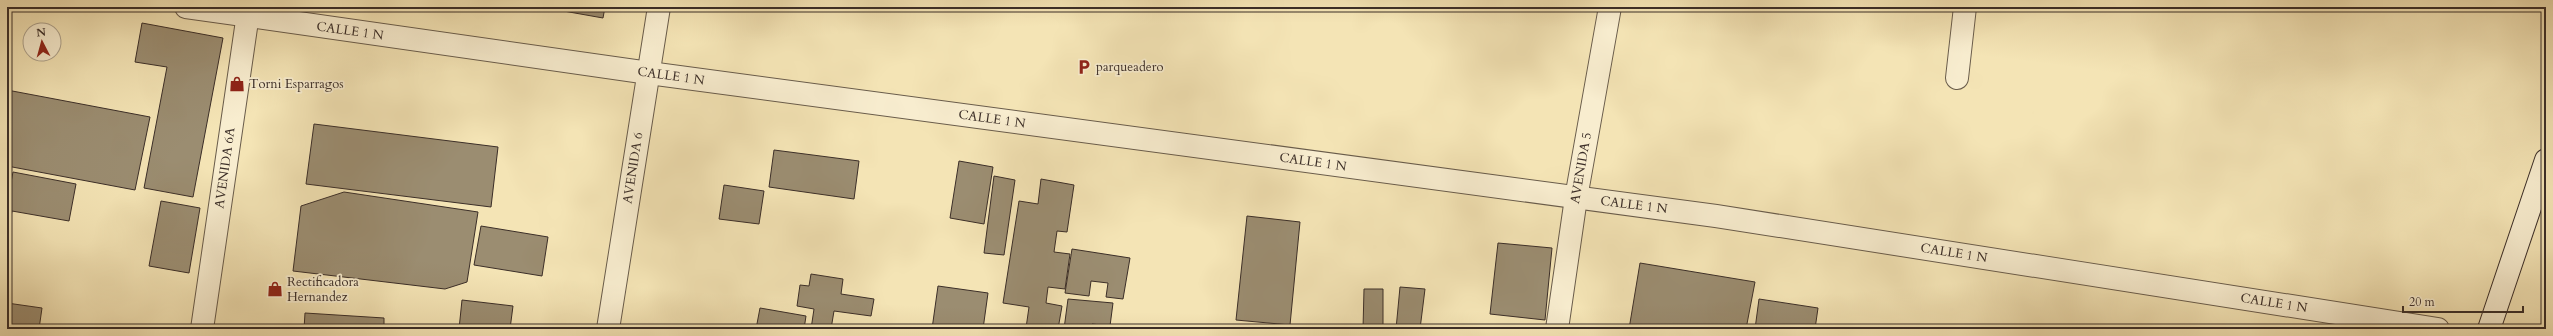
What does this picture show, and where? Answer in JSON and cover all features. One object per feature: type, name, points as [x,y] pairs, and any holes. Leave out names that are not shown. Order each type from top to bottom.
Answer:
[{"type":"street","name":"CALLE 1 N","points":[[186,7],[248,12],[649,73],[1716,216],[2438,329]]},
{"type":"street","name":"AVENIDA 6","points":[[608,329],[659,7]]},
{"type":"street","name":"AVENIDA 5","points":[[1558,329],[1576,198],[1610,7]]},
{"type":"street","points":[[1957,78],[1965,7]]},
{"type":"street","name":"AVENIDA 6A","points":[[202,329],[248,12]]},
{"type":"street","points":[[2489,329],[2546,160]]},
{"type":"building","points":[[541,7],[605,7],[603,18]]},
{"type":"building","points":[[142,23],[223,38],[193,197],[144,188],[167,67],[135,62]]},
{"type":"building","points":[[7,90],[150,117],[135,190],[7,166]]},
{"type":"building","points":[[314,124],[498,147],[491,207],[306,184]]},
{"type":"building","points":[[774,150],[859,161],[854,199],[769,187]]},
{"type":"building","points":[[959,161],[993,167],[984,224],[950,218]]},
{"type":"building","points":[[13,172],[76,184],[69,221],[12,211],[7,240],[7,193],[9,193]]},
{"type":"building","points":[[994,176],[1015,180],[1004,255],[984,253]]},
{"type":"building","points":[[1041,179],[1074,185],[1067,232],[1057,231],[1054,252],[1070,254],[1065,289],[1048,287],[1046,303],[1062,306],[1058,329],[1026,328],[1029,307],[1003,303],[1019,201],[1038,204]]},
{"type":"building","points":[[724,185],[764,191],[759,224],[719,219]]},
{"type":"building","points":[[344,192],[478,212],[467,282],[445,289],[293,271],[301,206]]},
{"type":"building","points":[[161,201],[200,208],[189,273],[149,266]]},
{"type":"building","points":[[1247,216],[1300,222],[1290,325],[1236,320]]},
{"type":"building","points":[[481,226],[548,237],[542,276],[474,265]]},
{"type":"building","points":[[1498,243],[1552,248],[1545,320],[1490,314]]},
{"type":"building","points":[[1072,249],[1130,258],[1123,299],[1106,297],[1108,283],[1091,281],[1089,296],[1065,293]]},
{"type":"building","points":[[1640,263],[1755,282],[1746,329],[1629,329]]},
{"type":"building","points":[[811,274],[843,279],[841,294],[874,299],[871,316],[834,311],[831,329],[811,329],[814,309],[797,306],[800,285],[809,286]]},
{"type":"building","points":[[938,286],[988,293],[983,329],[932,329]]},
{"type":"building","points":[[1400,287],[1425,289],[1420,329],[1396,329]]},
{"type":"building","points":[[1364,289],[1383,289],[1383,329],[1363,329]]},
{"type":"building","points":[[1068,299],[1113,303],[1110,326],[1092,324],[1092,329],[1064,329]]},
{"type":"building","points":[[1759,299],[1818,308],[1815,329],[1755,329]]},
{"type":"building","points":[[462,300],[513,306],[510,329],[459,329]]},
{"type":"building","points":[[7,303],[42,308],[39,329],[7,329]]},
{"type":"building","points":[[760,308],[806,316],[804,329],[756,329]]},
{"type":"building","points":[[305,313],[384,318],[384,329],[304,329]]},
{"type":"place","name":"parqueadero","points":[[1084,67]]},
{"type":"place","name":"Torni Esparragos","points":[[237,84]]},
{"type":"place","name":"Rectificadora Hernandez","points":[[275,289]]}]
